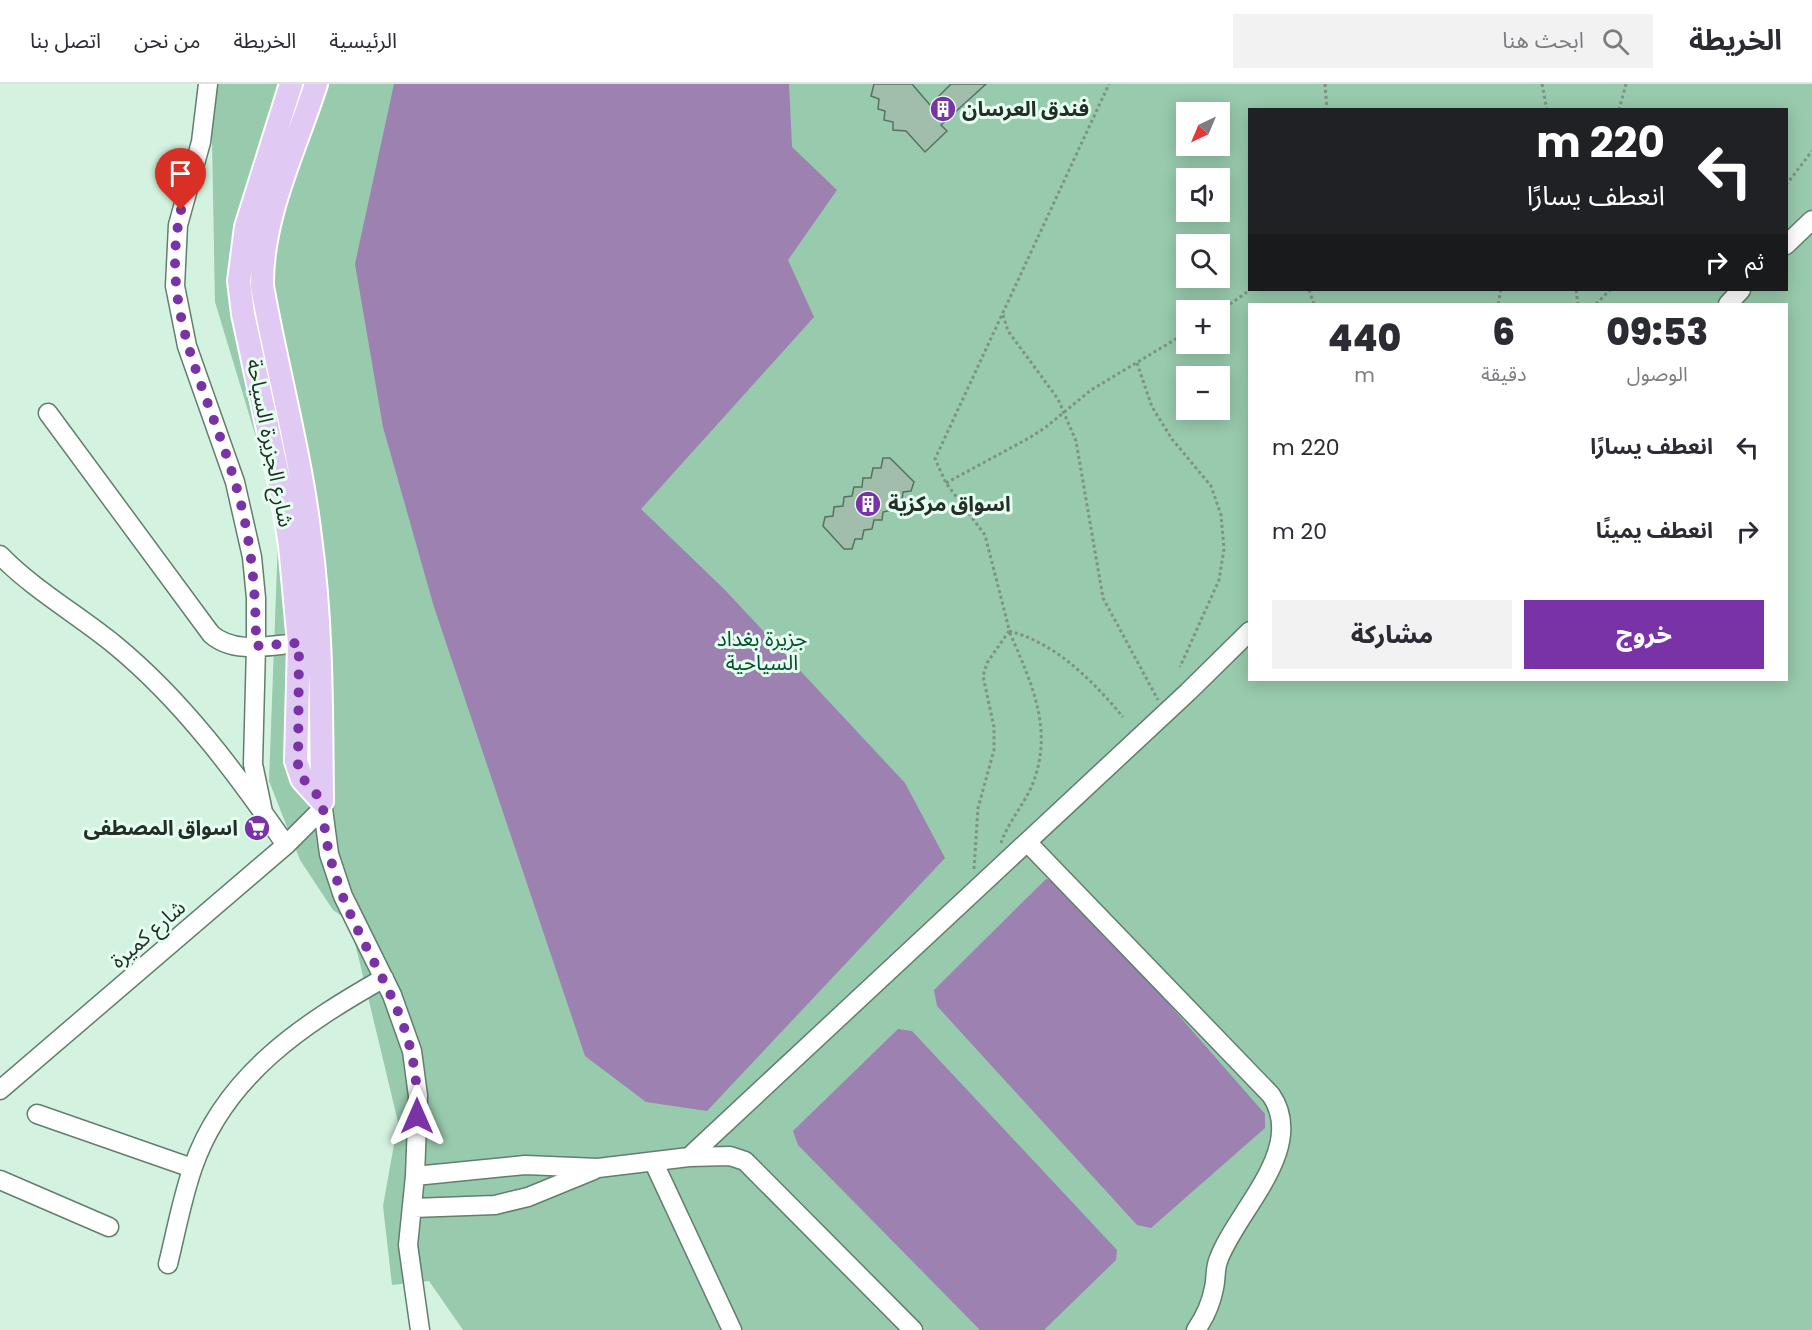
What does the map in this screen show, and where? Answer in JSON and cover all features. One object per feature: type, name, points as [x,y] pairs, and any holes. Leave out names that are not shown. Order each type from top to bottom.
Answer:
[{"type":"main road","name":"شارع الجزيرة السياحة","points":[[291,84],[246,227],[239,281],[243,314],[282,494],[290,545],[299,643],[296,761],[302,779],[322,805]]},
{"type":"main road","name":"شارع الجزيرة السياحة","points":[[315,84],[271,217],[262,263],[266,309],[303,494],[316,584],[320,654],[322,805]]},
{"type":"street","points":[[208,84],[201,142],[178,225],[175,286],[187,346],[227,456],[242,509],[254,578],[256,646],[253,764],[263,812]]},
{"type":"street","points":[[1788,243],[1812,220]]},
{"type":"street","points":[[1729,303],[1740,291]]},
{"type":"street","points":[[48,413],[211,634],[228,645],[299,643]]},
{"type":"street","points":[[0,555],[16,572],[116,646],[199,726],[286,845]]},
{"type":"street","points":[[689,1157],[1248,633]]},
{"type":"street","name":"شارع كميرة","points":[[0,1089],[286,845],[322,805]]},
{"type":"street","name":"شارع الجزيرة السياحة","points":[[322,805],[329,854],[343,897],[384,978],[406,1028],[416,1073],[415,1176],[408,1245],[420,1330]]},
{"type":"street","points":[[1027,842],[1271,1095],[1280,1108],[1281,1132],[1273,1164],[1218,1261],[1207,1314],[1196,1330]]},
{"type":"street","points":[[168,1264],[192,1168],[216,1117],[252,1071],[301,1028],[384,978]]},
{"type":"street","points":[[37,1114],[192,1168]]},
{"type":"street","points":[[415,1176],[525,1165],[598,1168],[689,1157],[730,1156],[745,1161],[913,1330]]},
{"type":"street","points":[[654,1163],[732,1330]]},
{"type":"street","points":[[413,1208],[506,1202],[528,1197],[598,1168]]},
{"type":"street","points":[[0,1180],[109,1227]]},
{"type":"path","points":[[998,869],[1004,835],[1019,812],[1039,762],[1041,731],[1038,700],[1009,631],[995,564],[985,535],[946,483],[935,459],[1109,84]]},
{"type":"path","points":[[1325,84],[1327,108]]},
{"type":"path","points":[[1542,84],[1546,108]]},
{"type":"path","points":[[1620,108],[1626,84]]},
{"type":"path","points":[[1788,182],[1812,151]]},
{"type":"path","points":[[1230,304],[1249,291]]},
{"type":"path","points":[[1597,303],[1609,291]]},
{"type":"path","points":[[1003,313],[1008,330],[1049,384],[1063,413],[1078,452],[1103,598],[1165,713]]},
{"type":"path","points":[[946,483],[1029,438],[1091,390],[1176,339]]},
{"type":"path","points":[[1137,363],[1152,407],[1172,439],[1211,486],[1221,515],[1224,549],[1219,580],[1180,667]]},
{"type":"path","points":[[1009,631],[1024,635],[1066,661],[1093,683],[1123,717]]},
{"type":"path","points":[[970,895],[978,808],[994,750],[994,727],[983,676],[987,663],[1009,631]]},
{"type":"green space","name":"جزيرة بغداد السياحية","points":[[211,84],[1812,84],[1812,1330],[463,1330],[429,1281],[392,1285],[383,1206],[398,1122],[350,922],[333,910],[300,860],[269,781],[279,513],[215,302]]},
{"type":"shaded area","points":[[394,84],[789,84],[792,147],[837,190],[788,260],[814,317],[641,509],[725,590],[905,783],[945,858],[707,1111],[646,1102],[585,1056],[434,607],[383,427],[355,264]]},
{"type":"shaded area","points":[[1046,879],[1063,883],[1265,1114],[1265,1128],[1151,1228],[1137,1225],[937,1006],[934,990]]},
{"type":"shaded area","points":[[898,1029],[912,1031],[1117,1250],[1116,1260],[1044,1330],[980,1330],[798,1145],[793,1131]]},
{"type":"building","points":[[874,84],[912,84],[930,105],[951,84],[986,84],[941,125],[947,131],[925,152],[906,131],[893,130],[893,122],[884,120],[885,111],[878,109],[879,99],[871,96]]},
{"type":"building","name":"اسواق مركزية","points":[[883,458],[890,458],[914,482],[911,491],[903,492],[902,501],[893,502],[892,510],[883,512],[882,520],[874,520],[872,529],[864,530],[862,539],[855,539],[852,549],[844,549],[823,526],[825,517],[833,516],[834,507],[843,506],[844,497],[852,496],[854,487],[862,487],[863,478],[871,478],[873,468],[881,468]]},
{"type":"place","name":"فندق العرسان","points":[[943,109]]},
{"type":"place","name":"اسواق مركزية","points":[[868,504]]},
{"type":"place","name":"اسواق المصطفى","points":[[257,828]]},
{"type":"route","points":[[181,210],[175,256],[175,286],[179,317],[187,346],[227,456],[242,509],[252,557],[256,598],[256,646],[299,643],[296,761],[298,770],[308,787],[322,801],[329,854],[343,897],[392,994],[406,1028],[416,1073],[417,1116]]}]
